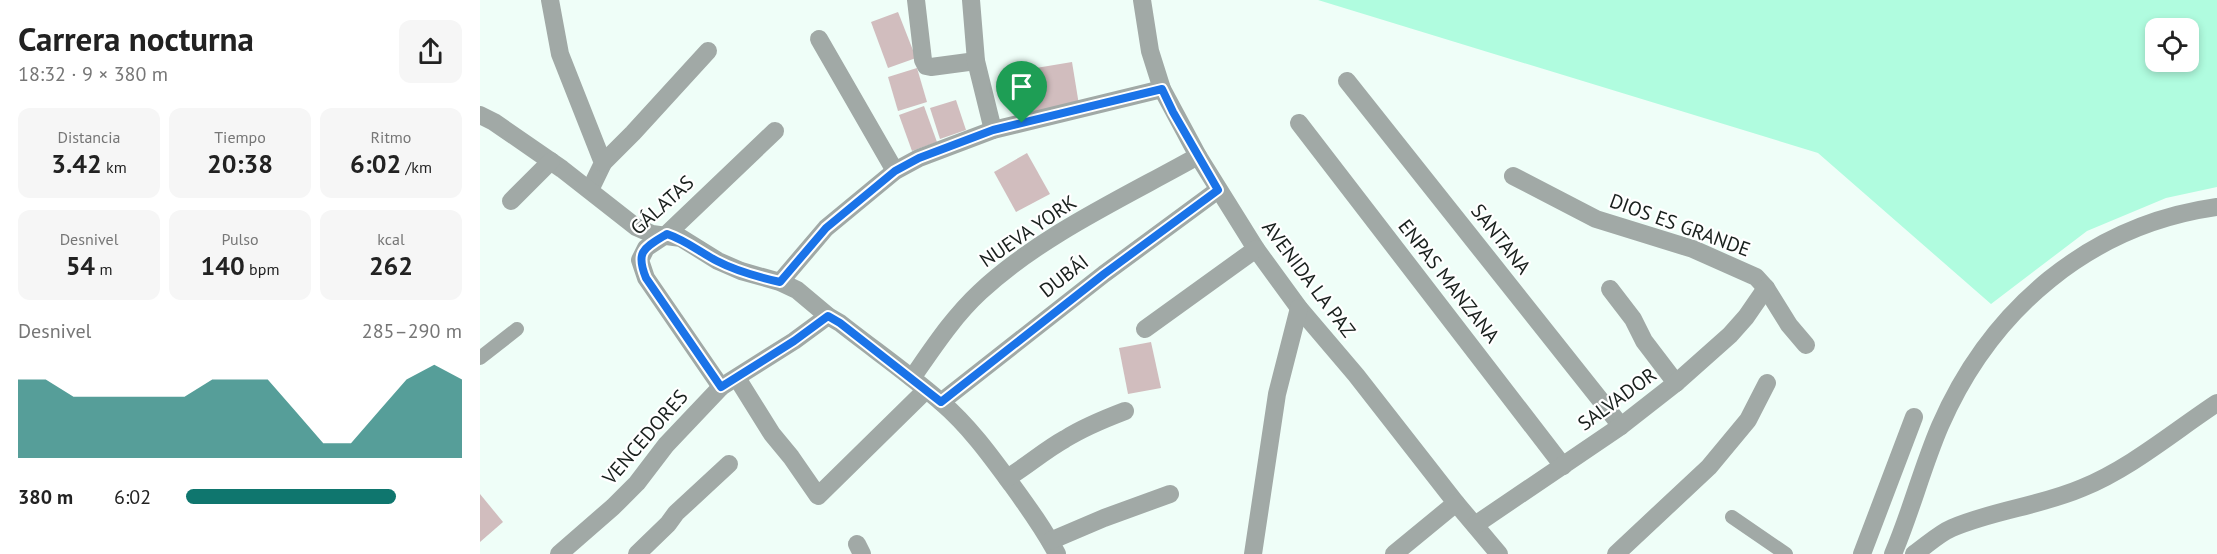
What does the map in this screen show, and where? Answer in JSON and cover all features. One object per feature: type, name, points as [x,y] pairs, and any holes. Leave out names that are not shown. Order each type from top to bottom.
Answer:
[{"type":"street","points":[[550,0],[560,54],[603,163]]},
{"type":"street","points":[[916,0],[923,60],[926,66],[976,61]]},
{"type":"street","points":[[971,0],[976,61],[993,130]]},
{"type":"street","name":"AVENIDA LA PAZ","points":[[1142,0],[1150,51],[1162,89],[1218,190],[1256,249],[1299,308],[1356,375],[1498,554]]},
{"type":"street","points":[[819,39],[895,171]]},
{"type":"street","points":[[590,190],[603,163],[708,51]]},
{"type":"street","name":"SANTANA","points":[[1347,81],[1621,426]]},
{"type":"street","points":[[780,282],[826,228],[895,171],[940,149],[993,130],[1162,89]]},
{"type":"street","points":[[480,115],[551,161],[636,227],[652,234],[667,234],[681,238],[718,261],[797,290],[828,316],[912,378],[975,435],[1053,547],[1104,518],[1170,494]]},
{"type":"street","name":"ENPAS MANZANA","points":[[1299,123],[1563,466]]},
{"type":"street","name":"GÁLATAS","points":[[721,387],[646,278],[640,260],[646,248],[667,234],[775,131]]},
{"type":"street","name":"NUEVA YORK","points":[[912,378],[952,321],[1010,266],[1083,220],[1198,156]]},
{"type":"street","points":[[511,201],[551,161]]},
{"type":"street","name":"DIOS ES GRANDE","points":[[1513,176],[1596,219],[1721,260],[1756,277],[1766,288],[1789,326],[1806,345]]},
{"type":"street","name":"DUBÁI","points":[[941,402],[1104,274],[1218,190]]},
{"type":"street","points":[[1893,554],[1931,448],[1954,397],[1977,359],[2019,306],[2048,280],[2111,240],[2153,223],[2217,207]]},
{"type":"street","points":[[1145,328],[1256,249]]},
{"type":"street","name":"SALVADOR","points":[[1475,525],[1621,426],[1676,383],[1730,335],[1766,288]]},
{"type":"street","points":[[1610,290],[1633,319],[1644,341],[1676,383]]},
{"type":"street","points":[[1254,554],[1277,394],[1299,308]]},
{"type":"street","name":"VENCEDORES","points":[[559,554],[637,483],[666,445],[721,387],[794,341],[828,316]]},
{"type":"street","points":[[737,378],[772,434],[818,496],[926,390]]},
{"type":"street","points":[[1616,554],[1709,466],[1748,420],[1767,383]]},
{"type":"street","points":[[1914,554],[1949,529],[1994,514],[2059,497],[2092,484],[2131,462],[2217,403]]},
{"type":"street","points":[[1007,478],[1063,440],[1090,425],[1125,411]]},
{"type":"street","points":[[1862,554],[1914,417]]},
{"type":"street","points":[[637,554],[676,513],[729,464]]},
{"type":"street","points":[[1394,554],[1456,503]]},
{"type":"lane","points":[[480,358],[517,328]]},
{"type":"lane","points":[[1732,517],[1786,554]]},
{"type":"green space","points":[[1318,0],[2217,0],[2217,187],[2166,198],[2087,231],[1991,304],[1818,153]]},
{"type":"building","points":[[898,12],[916,58],[888,68],[871,22]]},
{"type":"building","points":[[1072,62],[1079,105],[1025,114],[1018,71]]},
{"type":"building","points":[[917,68],[927,102],[898,111],[888,77]]},
{"type":"building","points":[[956,100],[966,130],[940,139],[930,108]]},
{"type":"building","points":[[924,106],[937,142],[912,151],[899,115]]},
{"type":"building","points":[[1027,153],[1050,194],[1016,212],[994,172]]},
{"type":"building","points":[[1151,342],[1161,388],[1128,394],[1119,348]]},
{"type":"building","points":[[480,494],[503,522],[480,542]]},
{"type":"route","points":[[1162,89],[1218,190],[1151,238],[941,402],[828,316],[794,341],[721,387],[646,278],[642,268],[641,254],[667,234],[681,238],[718,261],[741,271],[780,282],[826,228],[895,171],[919,158],[966,139],[1022,123],[1162,89]]}]
